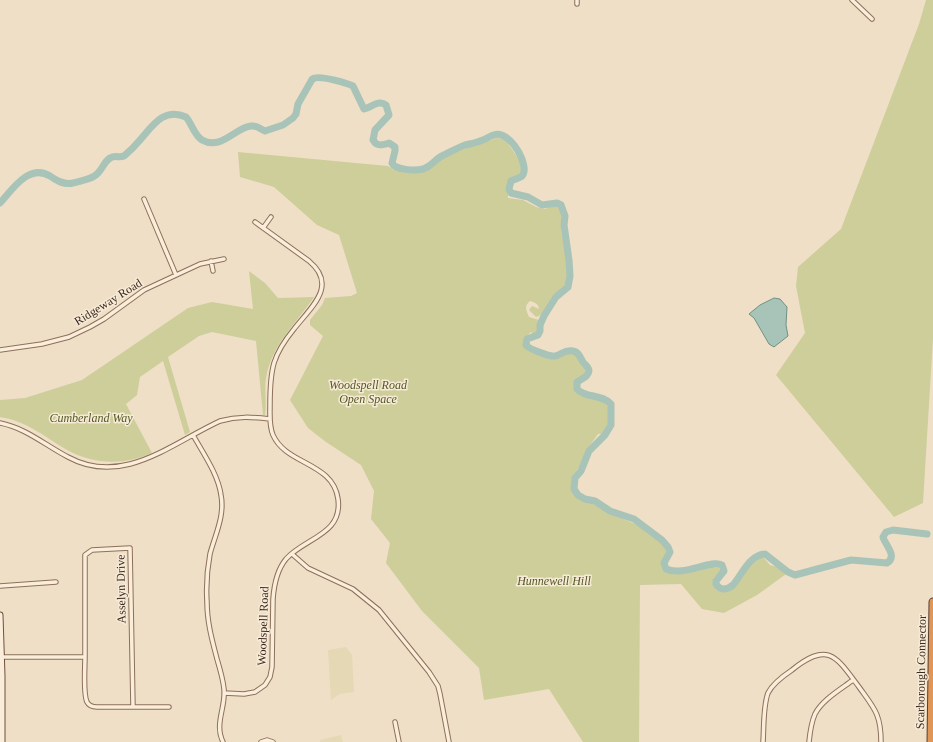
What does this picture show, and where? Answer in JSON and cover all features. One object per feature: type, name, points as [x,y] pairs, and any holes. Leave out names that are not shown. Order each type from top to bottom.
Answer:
[{"type":"highway","name":"Scarborough Connector","points":[[931,742],[933,602]]},
{"type":"main road","points":[[0,616],[2,742]]},
{"type":"street","points":[[852,0],[872,19]]},
{"type":"street","points":[[144,199],[176,274]]},
{"type":"street","points":[[263,228],[271,217]]},
{"type":"street","name":"Woodspell Road","points":[[224,693],[244,694],[255,692],[265,685],[270,677],[272,667],[273,589],[275,580],[281,567],[292,554],[320,535],[333,524],[337,514],[338,499],[333,484],[325,474],[290,454],[278,443],[272,433],[270,420],[270,380],[275,360],[288,337],[319,297],[322,290],[322,282],[314,265],[255,222]]},
{"type":"street","name":"Ridgeway Road","points":[[0,350],[51,342],[76,334],[104,319],[144,290],[200,264],[224,258]]},
{"type":"street","points":[[211,261],[213,272]]},
{"type":"street","points":[[0,423],[12,425],[25,431],[75,460],[89,465],[118,467],[139,462],[153,456],[220,421],[233,417],[246,416],[270,420]]},
{"type":"street","points":[[193,435],[215,477],[221,494],[221,517],[208,564],[206,603],[211,635],[223,680],[224,693],[219,726],[219,731],[223,742]]},
{"type":"street","name":"Asselyn Drive","points":[[133,706],[130,548],[92,550],[86,555],[85,657],[87,703],[97,708],[133,706],[169,707]]},
{"type":"street","points":[[292,554],[308,568],[347,586],[379,610],[429,672],[438,686],[449,742]]},
{"type":"street","points":[[0,586],[56,582]]},
{"type":"street","points":[[763,742],[768,693],[778,680],[803,661],[817,655],[834,658],[842,664],[877,712],[881,731],[881,742]]},
{"type":"street","points":[[1,657],[85,657]]},
{"type":"street","points":[[809,742],[811,724],[817,711],[825,702],[853,680]]},
{"type":"street","points":[[396,722],[399,742]]},
{"type":"street","points":[[261,742],[267,740],[273,742]]},
{"type":"shaded area","points":[[774,298],[780,299],[787,307],[786,325],[788,336],[774,347],[769,344],[754,318],[749,314],[760,305]]},
{"type":"shaded area","points":[[346,647],[352,655],[354,692],[339,694],[331,700],[328,650]]},
{"type":"shaded area","points":[[341,735],[343,742],[320,742],[320,740]]},
{"type":"green space","points":[[926,0],[933,0],[933,338],[923,503],[894,517],[776,375],[805,333],[796,286],[798,267],[841,229],[919,24]]},
{"type":"green space","name":"Hunnewell Hill","points":[[497,138],[506,141],[520,160],[523,169],[519,175],[515,176],[511,181],[508,198],[523,200],[536,207],[545,209],[555,206],[559,208],[562,213],[561,228],[568,268],[567,284],[564,289],[563,287],[555,293],[548,307],[543,313],[536,317],[529,310],[532,306],[539,309],[539,307],[530,301],[528,303],[526,308],[529,317],[539,320],[540,329],[533,335],[531,332],[526,337],[525,344],[535,354],[543,357],[558,357],[569,352],[577,355],[579,361],[586,369],[576,382],[577,388],[585,394],[602,400],[610,405],[608,429],[606,429],[603,434],[598,434],[588,448],[571,482],[573,493],[614,515],[640,526],[647,533],[662,543],[668,549],[664,558],[665,567],[673,573],[684,574],[709,568],[719,568],[721,571],[714,577],[713,585],[716,590],[721,592],[734,587],[754,561],[760,557],[763,557],[770,565],[781,568],[786,574],[757,595],[724,613],[702,609],[681,584],[640,585],[639,742],[583,742],[549,689],[484,700],[479,668],[422,611],[386,563],[390,543],[371,519],[374,491],[361,465],[308,428],[290,400],[323,336],[310,325],[310,320],[322,305],[325,298],[351,296],[357,293],[339,235],[317,225],[274,187],[240,177],[238,152],[388,166],[394,170],[414,172],[425,171],[458,151]]},
{"type":"green space","name":"Cumberland Way","points":[[249,271],[265,283],[278,298],[314,297],[279,345],[269,366],[265,387],[265,415],[263,415],[256,341],[212,332],[199,336],[168,357],[190,432],[185,435],[163,361],[140,377],[137,395],[126,404],[152,453],[132,460],[110,462],[89,459],[69,451],[28,426],[0,417],[0,400],[25,398],[82,380],[188,308],[212,302],[253,309]]},
{"type":"waterway","points":[[0,203],[16,185],[28,175],[35,173],[42,173],[64,183],[73,183],[93,177],[98,173],[106,161],[110,158],[124,156],[154,123],[171,114],[186,117],[199,138],[209,143],[222,141],[245,127],[253,126],[265,131],[283,125],[296,114],[298,104],[312,80],[315,78],[329,79],[353,86],[364,109],[377,103],[383,103],[386,105],[389,115],[375,130],[373,140],[378,145],[389,143],[395,147],[392,163],[401,169],[423,169],[440,157],[465,145],[494,135],[500,135],[512,143],[524,165],[522,176],[511,181],[509,189],[511,193],[528,197],[542,205],[557,203],[561,205],[565,216],[564,225],[570,276],[568,287],[556,297],[544,316],[538,335],[527,339],[526,345],[535,351],[552,356],[565,351],[577,352],[589,371],[584,378],[577,382],[577,389],[584,394],[603,399],[611,404],[611,425],[605,435],[589,451],[581,471],[575,478],[574,489],[578,495],[585,499],[595,501],[610,511],[634,519],[662,540],[670,552],[664,563],[666,569],[680,571],[711,564],[722,565],[724,571],[716,581],[716,584],[722,589],[733,585],[746,566],[759,555],[765,554],[788,572],[795,575],[851,560],[887,563],[890,560],[891,554],[883,537],[886,532],[893,530],[927,534]]},
{"type":"park label","name":"Woodspell Road Open Space","points":[[368,392]]}]
